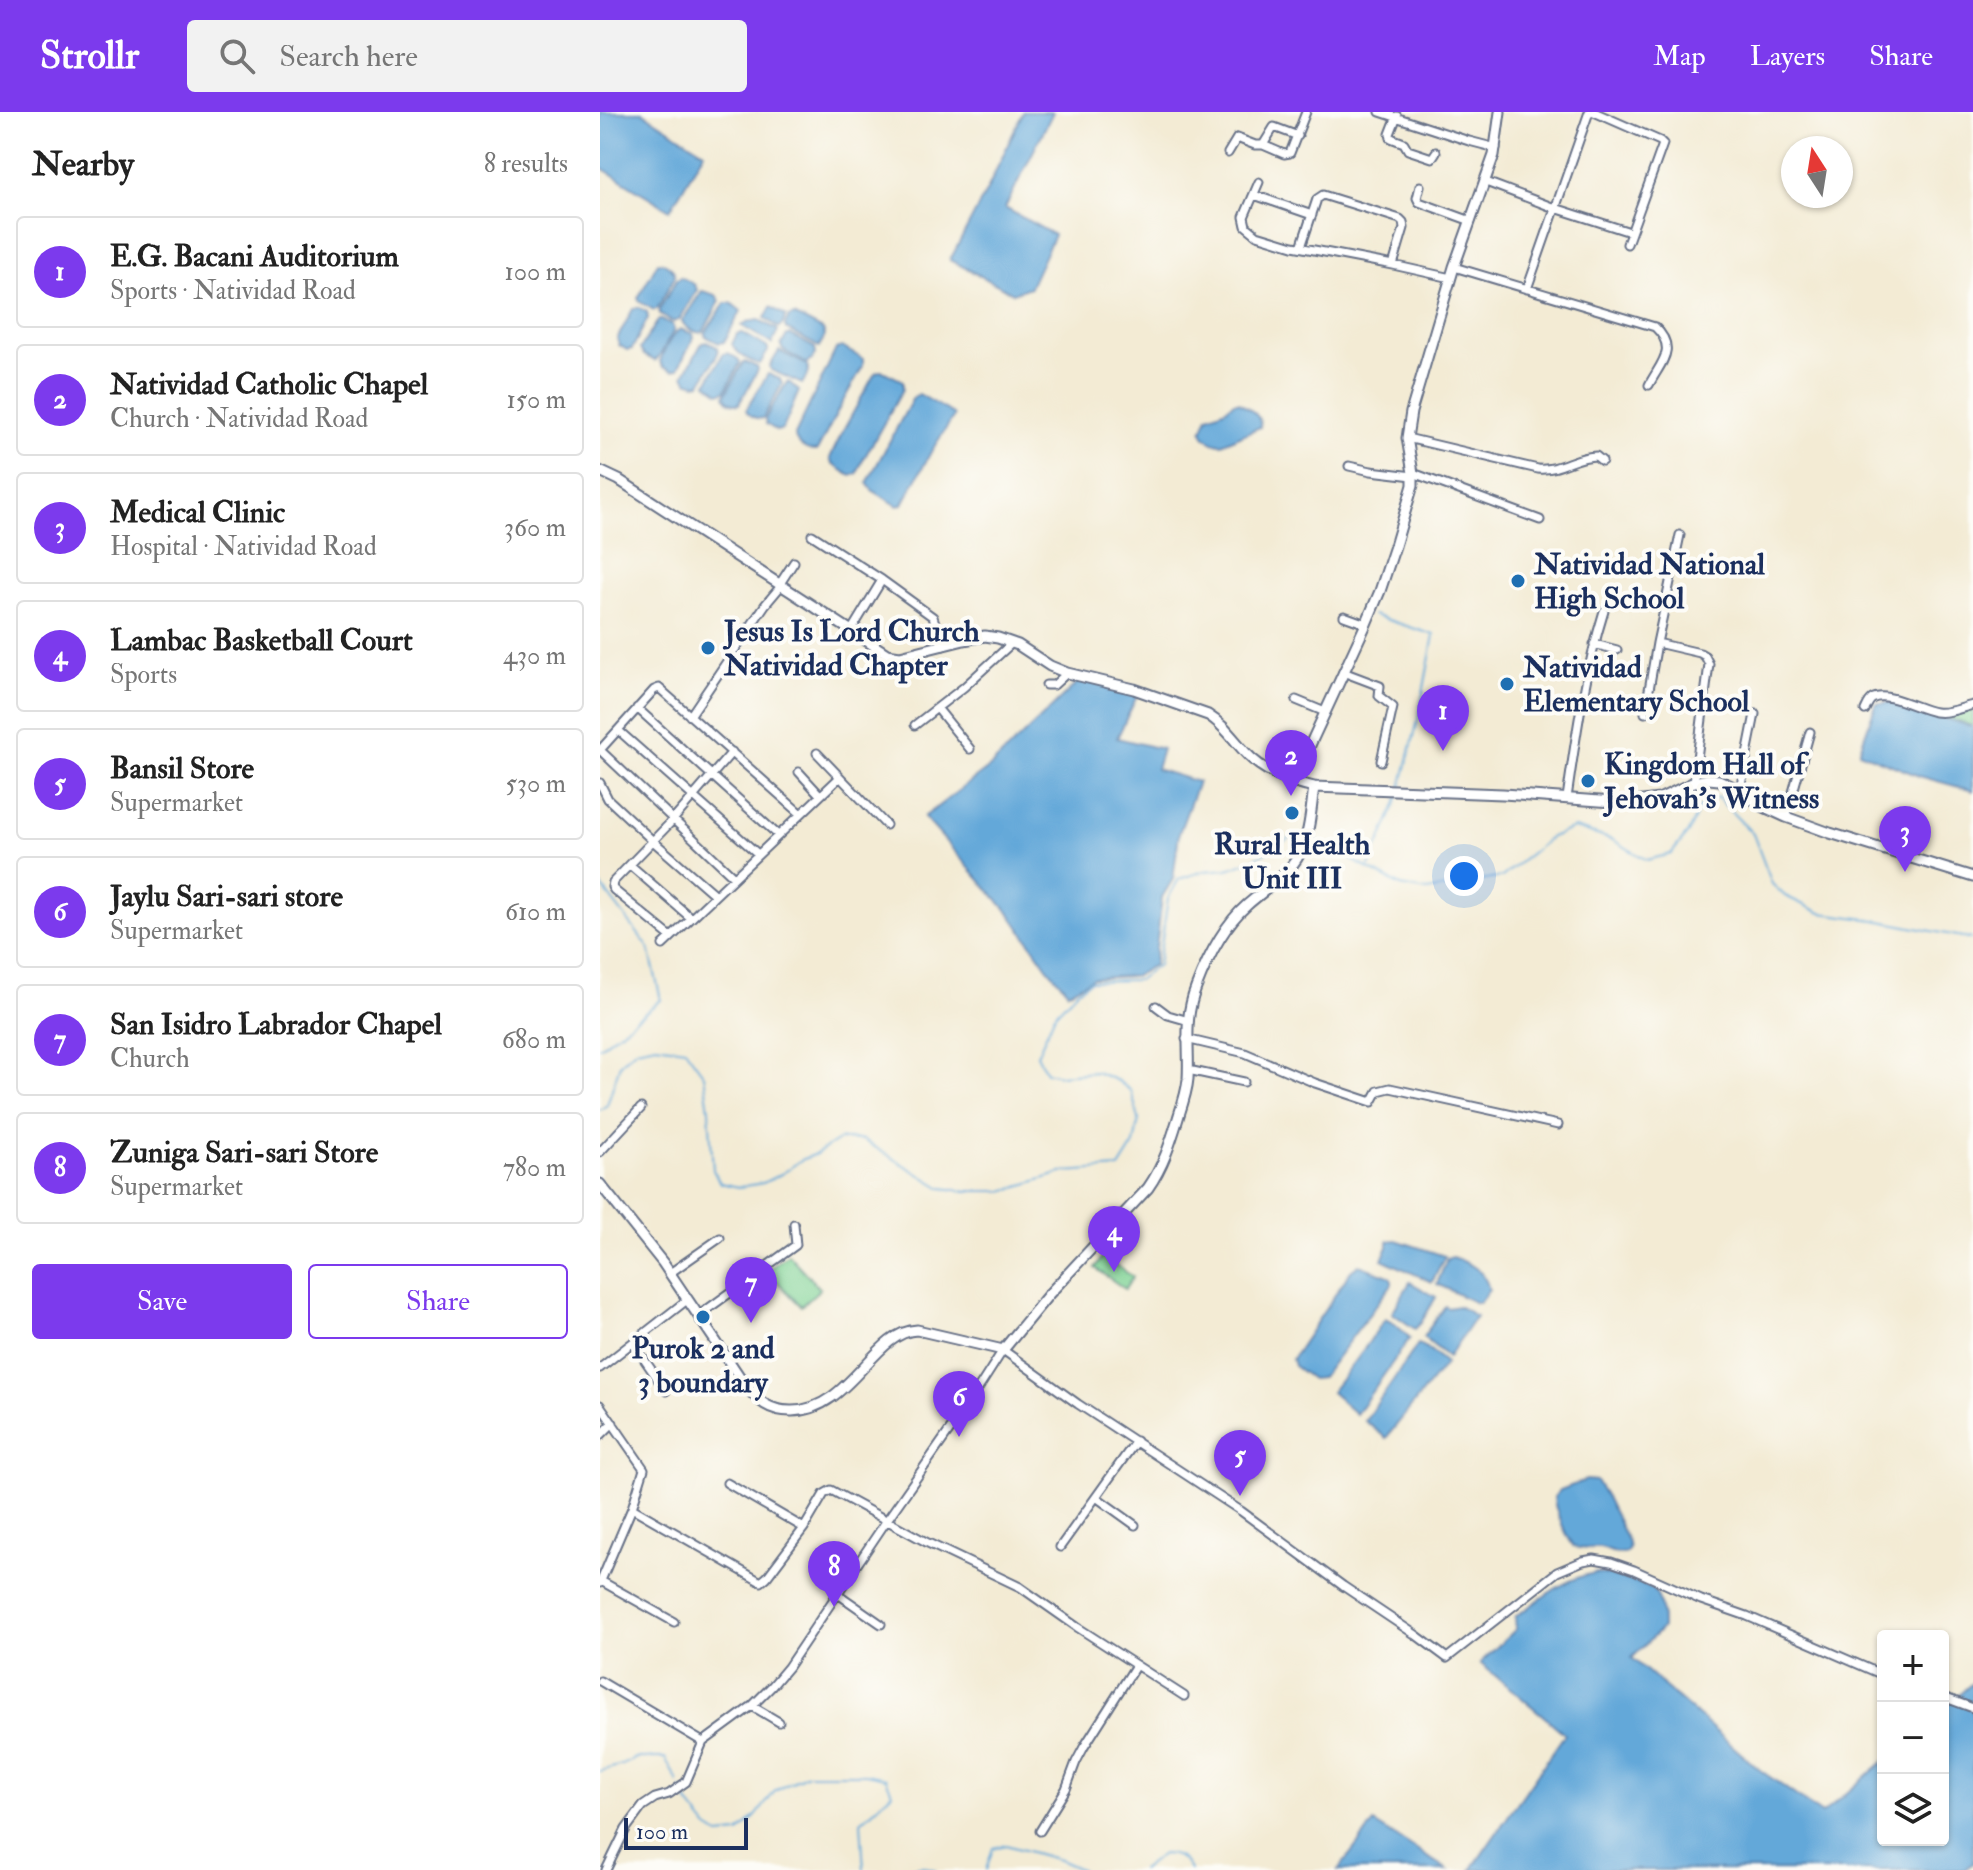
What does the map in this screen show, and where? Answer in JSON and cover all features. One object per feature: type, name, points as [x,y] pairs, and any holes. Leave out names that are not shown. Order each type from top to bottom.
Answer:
[{"type":"street","points":[[1228,153],[1237,138],[1290,153],[1306,112]]},
{"type":"street","points":[[1380,112],[1496,148]]},
{"type":"street","points":[[1293,782],[1366,624],[1412,494],[1413,474],[1407,438],[1411,412],[1454,267],[1486,182],[1496,148],[1500,112]]},
{"type":"street","points":[[1527,289],[1554,208],[1592,112],[1663,144],[1627,244]]},
{"type":"street","points":[[1397,116],[1391,138],[1404,143],[1408,150],[1428,158],[1436,152]]},
{"type":"street","points":[[1263,145],[1274,127],[1298,136]]},
{"type":"street","points":[[1259,182],[1244,217],[1246,226],[1261,237],[1451,278]]},
{"type":"street","points":[[1486,182],[1630,232]]},
{"type":"street","points":[[1420,186],[1419,202],[1471,221]]},
{"type":"street","points":[[1254,195],[1312,215]]},
{"type":"street","points":[[1301,247],[1317,199],[1323,195],[1400,219],[1404,228],[1393,265]]},
{"type":"street","points":[[1454,267],[1655,327],[1666,339],[1667,349],[1649,385]]},
{"type":"street","points":[[1407,438],[1546,470],[1592,455],[1602,461]]},
{"type":"street","points":[[1349,466],[1413,474],[1540,520]]},
{"type":"street","points":[[600,471],[619,480],[893,656],[985,636],[1012,643],[1067,673],[1134,689],[1208,715],[1253,761],[1272,774],[1293,782],[1314,787],[1627,803],[1659,799],[1694,782],[1719,780],[1786,817],[1973,877]]},
{"type":"street","points":[[812,535],[933,617],[943,646]]},
{"type":"street","points":[[1645,713],[1680,535]]},
{"type":"street","points":[[690,716],[794,562]]},
{"type":"street","points":[[851,631],[882,580]]},
{"type":"street","points":[[1567,798],[1580,705],[1604,611]]},
{"type":"street","points":[[1344,616],[1366,624]]},
{"type":"street","points":[[915,725],[964,687],[1012,643]]},
{"type":"street","points":[[1657,643],[1700,653],[1709,664],[1694,782]]},
{"type":"street","points":[[1594,644],[1617,650]]},
{"type":"street","points":[[1343,672],[1380,686],[1379,696],[1393,707],[1381,761]]},
{"type":"street","points":[[1046,685],[1054,685],[1067,673]]},
{"type":"street","points":[[734,877],[600,750],[654,690],[659,688],[801,814]]},
{"type":"street","points":[[1865,710],[1872,699],[1881,697],[1935,712],[1973,705]]},
{"type":"street","points":[[1296,700],[1325,712]]},
{"type":"street","points":[[637,708],[778,835]]},
{"type":"street","points":[[937,708],[970,749]]},
{"type":"street","points":[[1740,790],[1755,714]]},
{"type":"street","points":[[618,730],[758,854]]},
{"type":"street","points":[[1786,817],[1810,732]]},
{"type":"street","points":[[671,937],[612,887],[613,882],[732,752]]},
{"type":"street","points":[[817,753],[886,825]]},
{"type":"street","points":[[799,772],[820,795]]},
{"type":"street","points":[[663,945],[840,777]]},
{"type":"street","points":[[600,783],[608,799],[715,895]]},
{"type":"street","points":[[606,1870],[634,1816],[655,1798],[669,1794],[686,1782],[703,1742],[752,1706],[788,1667],[1003,1350],[1031,1314],[1153,1180],[1172,1139],[1187,1087],[1186,1039],[1197,986],[1230,925],[1246,906],[1290,867],[1300,853],[1314,787]]},
{"type":"street","points":[[630,865],[691,918]]},
{"type":"street","points":[[1156,1006],[1168,1015],[1189,1021]]},
{"type":"street","points":[[1186,1039],[1245,1053],[1315,1083],[1372,1102],[1378,1091],[1390,1088],[1558,1125]]},
{"type":"street","points":[[1188,1070],[1244,1082]]},
{"type":"street","points":[[600,1152],[641,1108]]},
{"type":"street","points":[[600,1184],[670,1273],[759,1402],[781,1411],[796,1411],[824,1404],[884,1347],[910,1330],[1003,1350],[1078,1404],[1241,1511],[1447,1658],[1557,1572],[1594,1559],[1634,1570],[1877,1672]]},
{"type":"street","points":[[698,1316],[796,1245],[794,1224]]},
{"type":"street","points":[[670,1273],[720,1238]]},
{"type":"street","points":[[600,1368],[687,1300]]},
{"type":"street","points":[[633,1343],[666,1391]]},
{"type":"street","points":[[600,1405],[644,1469],[632,1508],[600,1582],[674,1622]]},
{"type":"street","points":[[600,1436],[613,1423]]},
{"type":"street","points":[[1060,1547],[1136,1441]]},
{"type":"street","points":[[727,1483],[804,1528]]},
{"type":"street","points":[[632,1508],[761,1582],[804,1528],[824,1494],[831,1490],[928,1543],[1020,1587],[1184,1696]]},
{"type":"street","points":[[1096,1497],[1135,1525]]},
{"type":"street","points":[[838,1594],[881,1624]]},
{"type":"street","points":[[1040,1831],[1066,1789],[1084,1747],[1136,1665]]},
{"type":"street","points":[[600,1681],[703,1742]]},
{"type":"street","points":[[1949,1699],[1973,1708]]},
{"type":"street","points":[[752,1706],[779,1722]]},
{"type":"green space","points":[[1973,707],[1973,726],[1944,717],[1947,714]]},
{"type":"green space","points":[[788,1254],[820,1289],[801,1306],[767,1271]]},
{"type":"green space","points":[[1103,1256],[1133,1277],[1125,1289],[1095,1268]]},
{"type":"water","points":[[600,112],[642,112],[704,152],[670,210],[600,167]]},
{"type":"water","points":[[1023,112],[1053,112],[1005,208],[1054,235],[1030,287],[1013,293],[950,260]]},
{"type":"water","points":[[658,262],[669,266],[675,276],[654,310],[638,298]]},
{"type":"water","points":[[681,277],[695,285],[697,290],[679,320],[674,322],[660,315],[659,310]]},
{"type":"water","points":[[702,291],[716,295],[720,301],[703,332],[700,332],[688,328],[682,321]]},
{"type":"water","points":[[725,303],[731,303],[741,311],[724,342],[719,343],[705,336],[705,333]]},
{"type":"water","points":[[638,307],[647,312],[648,318],[632,349],[627,350],[619,345],[617,339],[633,309]]},
{"type":"water","points":[[771,307],[786,316],[778,327],[765,318]]},
{"type":"water","points":[[794,315],[823,330],[825,336],[819,347],[786,329],[789,317]]},
{"type":"water","points":[[659,319],[672,324],[674,330],[655,361],[640,349]]},
{"type":"water","points":[[759,320],[778,330],[772,344],[742,326]]},
{"type":"water","points":[[680,329],[694,337],[678,369],[673,371],[663,367],[660,362],[668,344]]},
{"type":"water","points":[[743,333],[768,348],[760,364],[744,357],[732,344],[737,334]]},
{"type":"water","points":[[787,335],[815,348],[816,354],[812,360],[806,363],[783,350],[781,346]]},
{"type":"water","points":[[702,343],[717,347],[718,353],[701,383],[687,381],[684,375]]},
{"type":"water","points":[[842,347],[863,359],[863,366],[817,451],[810,450],[800,445],[795,435],[836,349]]},
{"type":"water","points":[[779,351],[807,365],[809,372],[802,384],[771,370],[770,366]]},
{"type":"water","points":[[728,353],[740,363],[725,391],[719,393],[707,383],[723,354]]},
{"type":"water","points":[[745,362],[758,370],[739,404],[734,404],[725,395]]},
{"type":"water","points":[[879,371],[903,381],[903,389],[857,474],[851,476],[832,464],[830,458],[875,373]]},
{"type":"water","points":[[768,374],[780,379],[782,384],[763,418],[756,418],[746,410]]},
{"type":"water","points":[[787,382],[799,391],[783,429],[777,431],[766,424],[765,419]]},
{"type":"water","points":[[919,394],[954,416],[903,504],[898,506],[872,490],[867,483],[913,398]]},
{"type":"water","points":[[1234,402],[1253,412],[1259,418],[1260,427],[1222,444],[1210,440],[1202,431],[1208,416]]},
{"type":"water","points":[[1077,680],[1139,692],[1117,738],[1162,749],[1156,769],[1198,782],[1179,833],[1173,879],[1162,897],[1154,965],[1135,976],[1093,978],[1068,992],[1011,915],[924,817],[991,766]]},
{"type":"water","points":[[1889,702],[1973,727],[1973,791],[1919,776],[1859,752],[1876,704]]},
{"type":"water","points":[[1396,1240],[1445,1256],[1432,1282],[1382,1259],[1388,1241]]},
{"type":"water","points":[[1452,1257],[1471,1265],[1484,1277],[1489,1290],[1479,1303],[1437,1284],[1447,1259]]},
{"type":"water","points":[[1359,1265],[1389,1276],[1392,1284],[1321,1378],[1312,1379],[1294,1366],[1292,1359],[1351,1271]]},
{"type":"water","points":[[1410,1282],[1436,1297],[1415,1329],[1392,1313]]},
{"type":"water","points":[[1445,1306],[1458,1306],[1476,1316],[1448,1357],[1423,1337]]},
{"type":"water","points":[[1385,1319],[1410,1338],[1356,1414],[1331,1392]]},
{"type":"water","points":[[1418,1344],[1446,1363],[1386,1438],[1365,1421]]},
{"type":"water","points":[[1586,1480],[1596,1481],[1605,1495],[1627,1540],[1629,1548],[1626,1553],[1573,1546],[1558,1516],[1554,1497],[1560,1490]]},
{"type":"water","points":[[1597,1573],[1626,1579],[1653,1590],[1661,1608],[1662,1628],[1632,1658],[1760,1770],[1822,1814],[1877,1767],[1877,1846],[1949,1846],[1949,1704],[1973,1682],[1973,1863],[1964,1870],[1471,1870],[1565,1734],[1480,1663],[1516,1629],[1515,1617],[1564,1584]]},
{"type":"water","points":[[1374,1823],[1448,1870],[1338,1870]]},
{"type":"waterway","points":[[1373,615],[1434,635],[1401,788]]},
{"type":"waterway","points":[[1369,866],[1399,795]]},
{"type":"waterway","points":[[1311,838],[1401,886],[1427,891],[1502,877],[1551,837],[1574,828],[1613,840],[1647,860],[1671,854],[1688,833],[1699,808],[1717,797],[1753,834],[1772,884],[1785,896],[1821,913],[1973,939]]},
{"type":"waterway","points":[[600,1110],[607,1105],[620,1064],[636,1049],[656,1045],[685,1049],[704,1075],[713,1170],[720,1183],[739,1187],[763,1183],[840,1139],[863,1140],[942,1188],[965,1191],[1003,1191],[1065,1172],[1119,1168],[1134,1144],[1139,1119],[1131,1091],[1118,1081],[1096,1072],[1060,1075],[1046,1072],[1037,1055],[1055,1014],[1090,981],[1138,980],[1158,965],[1168,898],[1179,879],[1204,871],[1228,869],[1252,860],[1293,836],[1304,837]]},
{"type":"waterway","points":[[600,884],[649,948],[661,1000],[600,1047]]},
{"type":"waterway","points":[[600,1771],[636,1758],[665,1758],[678,1782]]},
{"type":"waterway","points":[[681,1788],[708,1828],[719,1835],[739,1833],[775,1791],[807,1774],[866,1774],[886,1778],[892,1793],[861,1822],[864,1870]]},
{"type":"waterway","points":[[986,1870],[993,1848],[1006,1845],[1082,1870]]},
{"type":"waterway","points":[[1141,1870],[1162,1854],[1179,1858],[1190,1870]]},
{"type":"waterway","points":[[897,1870],[922,1866],[935,1870]]},
{"type":"place","name":"Natividad National High School","points":[[1518,581]]},
{"type":"place","name":"Jesus Is Lord Church Natividad Chapter","points":[[708,648]]},
{"type":"place","name":"Natividad Elementary School","points":[[1507,684]]},
{"type":"place","name":"E.G. Bacani Auditorium","points":[[1443,751]]},
{"type":"place","name":"Kingdom Hall of Jehovah's Witness","points":[[1588,781]]},
{"type":"place","name":"Natividad Catholic Chapel","points":[[1291,796]]},
{"type":"place","name":"Rural Health Unit III","points":[[1292,813]]},
{"type":"place","name":"Medical Clinic","points":[[1905,872]]},
{"type":"place","name":"Lambac Basketball Court","points":[[1114,1272]]},
{"type":"place","name":"Purok 2 and 3 boundary","points":[[703,1317]]},
{"type":"place","name":"San Isidro Labrador Chapel","points":[[751,1323]]},
{"type":"place","name":"Jaylu Sari-sari store","points":[[959,1437]]},
{"type":"place","name":"Bansil Store","points":[[1240,1496]]},
{"type":"place","name":"Zuniga Sari-sari Store","points":[[834,1607]]}]
